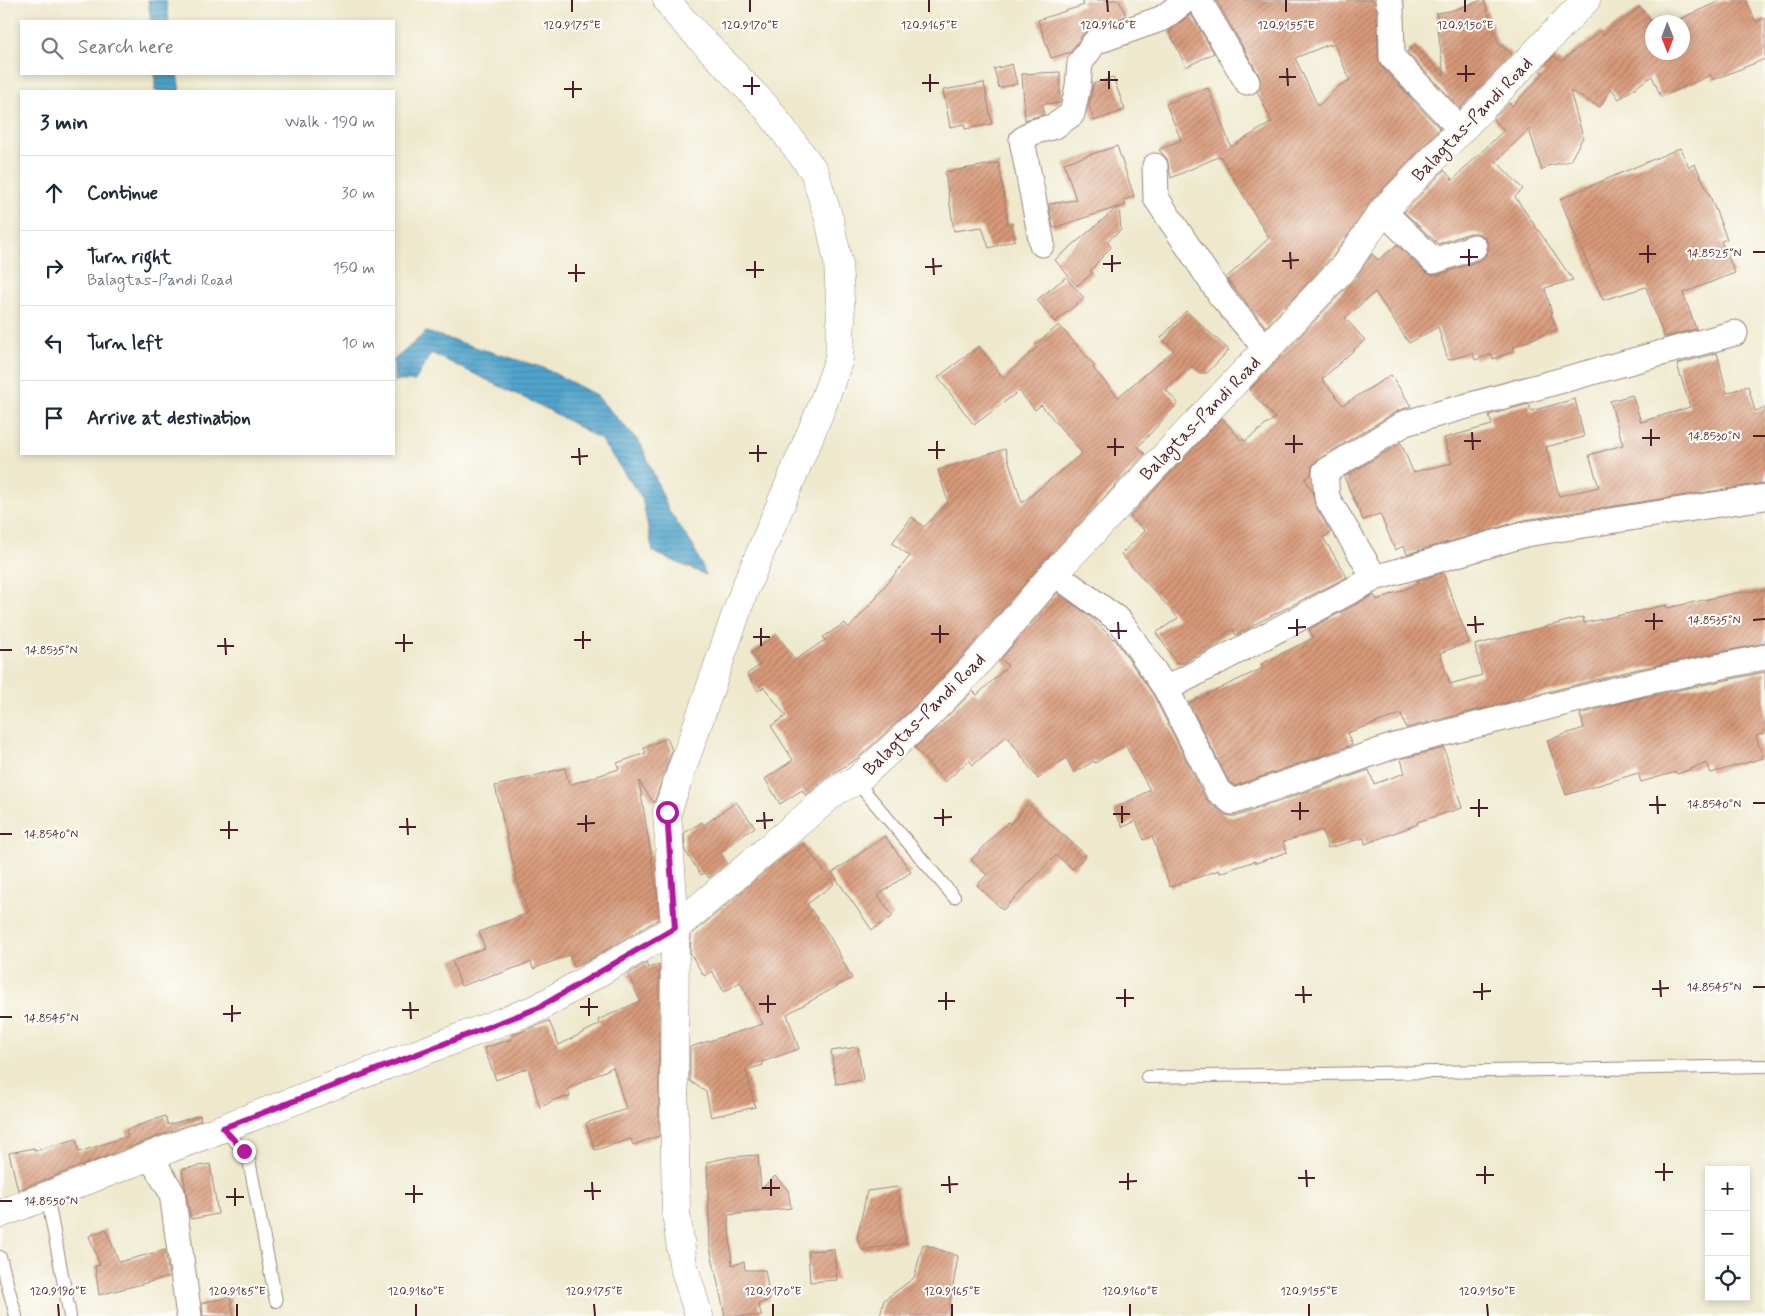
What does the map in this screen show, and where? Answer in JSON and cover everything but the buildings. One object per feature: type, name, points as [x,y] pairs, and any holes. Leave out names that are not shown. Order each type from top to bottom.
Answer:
[{"type":"main road","points":[[667,0],[678,16],[766,107],[814,171],[829,218],[838,261],[841,319],[839,359],[821,408],[744,591],[667,812],[675,928],[674,1093],[676,1212],[683,1264],[699,1316]]},
{"type":"main road","name":"Balagtas-Pandi Road","points":[[0,1214],[538,1008],[675,928],[837,790],[856,781],[928,715],[974,667],[1054,573],[1345,266],[1383,211],[1586,0]]},
{"type":"street","points":[[1042,244],[1022,140],[1033,132],[1055,126],[1072,114],[1078,86],[1080,63],[1095,42],[1163,18],[1186,0]]},
{"type":"street","points":[[1199,0],[1247,82]]},
{"type":"street","points":[[1388,0],[1392,57],[1461,130]]},
{"type":"street","points":[[1155,166],[1156,198],[1220,296],[1266,349]]},
{"type":"street","points":[[1383,211],[1434,261],[1474,246]]},
{"type":"street","points":[[1375,578],[1326,498],[1325,472],[1405,423],[1734,333]]},
{"type":"street","points":[[1166,689],[1375,578],[1526,534],[1765,496]]},
{"type":"street","points":[[1054,573],[1120,621],[1166,689],[1218,791],[1232,802],[1394,746],[1642,682],[1765,657]]},
{"type":"street","points":[[150,1156],[172,1193],[189,1316]]},
{"type":"lane","points":[[856,781],[954,896]]},
{"type":"lane","points":[[1147,1077],[1765,1066]]},
{"type":"lane","points":[[223,1128],[244,1151],[249,1160],[276,1301]]},
{"type":"lane","points":[[47,1196],[70,1316]]},
{"type":"lane","points":[[0,1257],[16,1316]]},
{"type":"water","points":[[148,0],[166,0],[169,20],[151,20]]},
{"type":"water","points":[[155,75],[177,75],[180,90],[155,90]]},
{"type":"water","points":[[426,332],[544,368],[596,395],[641,444],[669,511],[693,546],[706,575],[653,552],[642,498],[600,439],[545,408],[431,353],[415,381],[395,381],[395,359]]},
{"type":"route","points":[[244,1151],[223,1128],[538,1008],[675,928],[667,812]]}]
